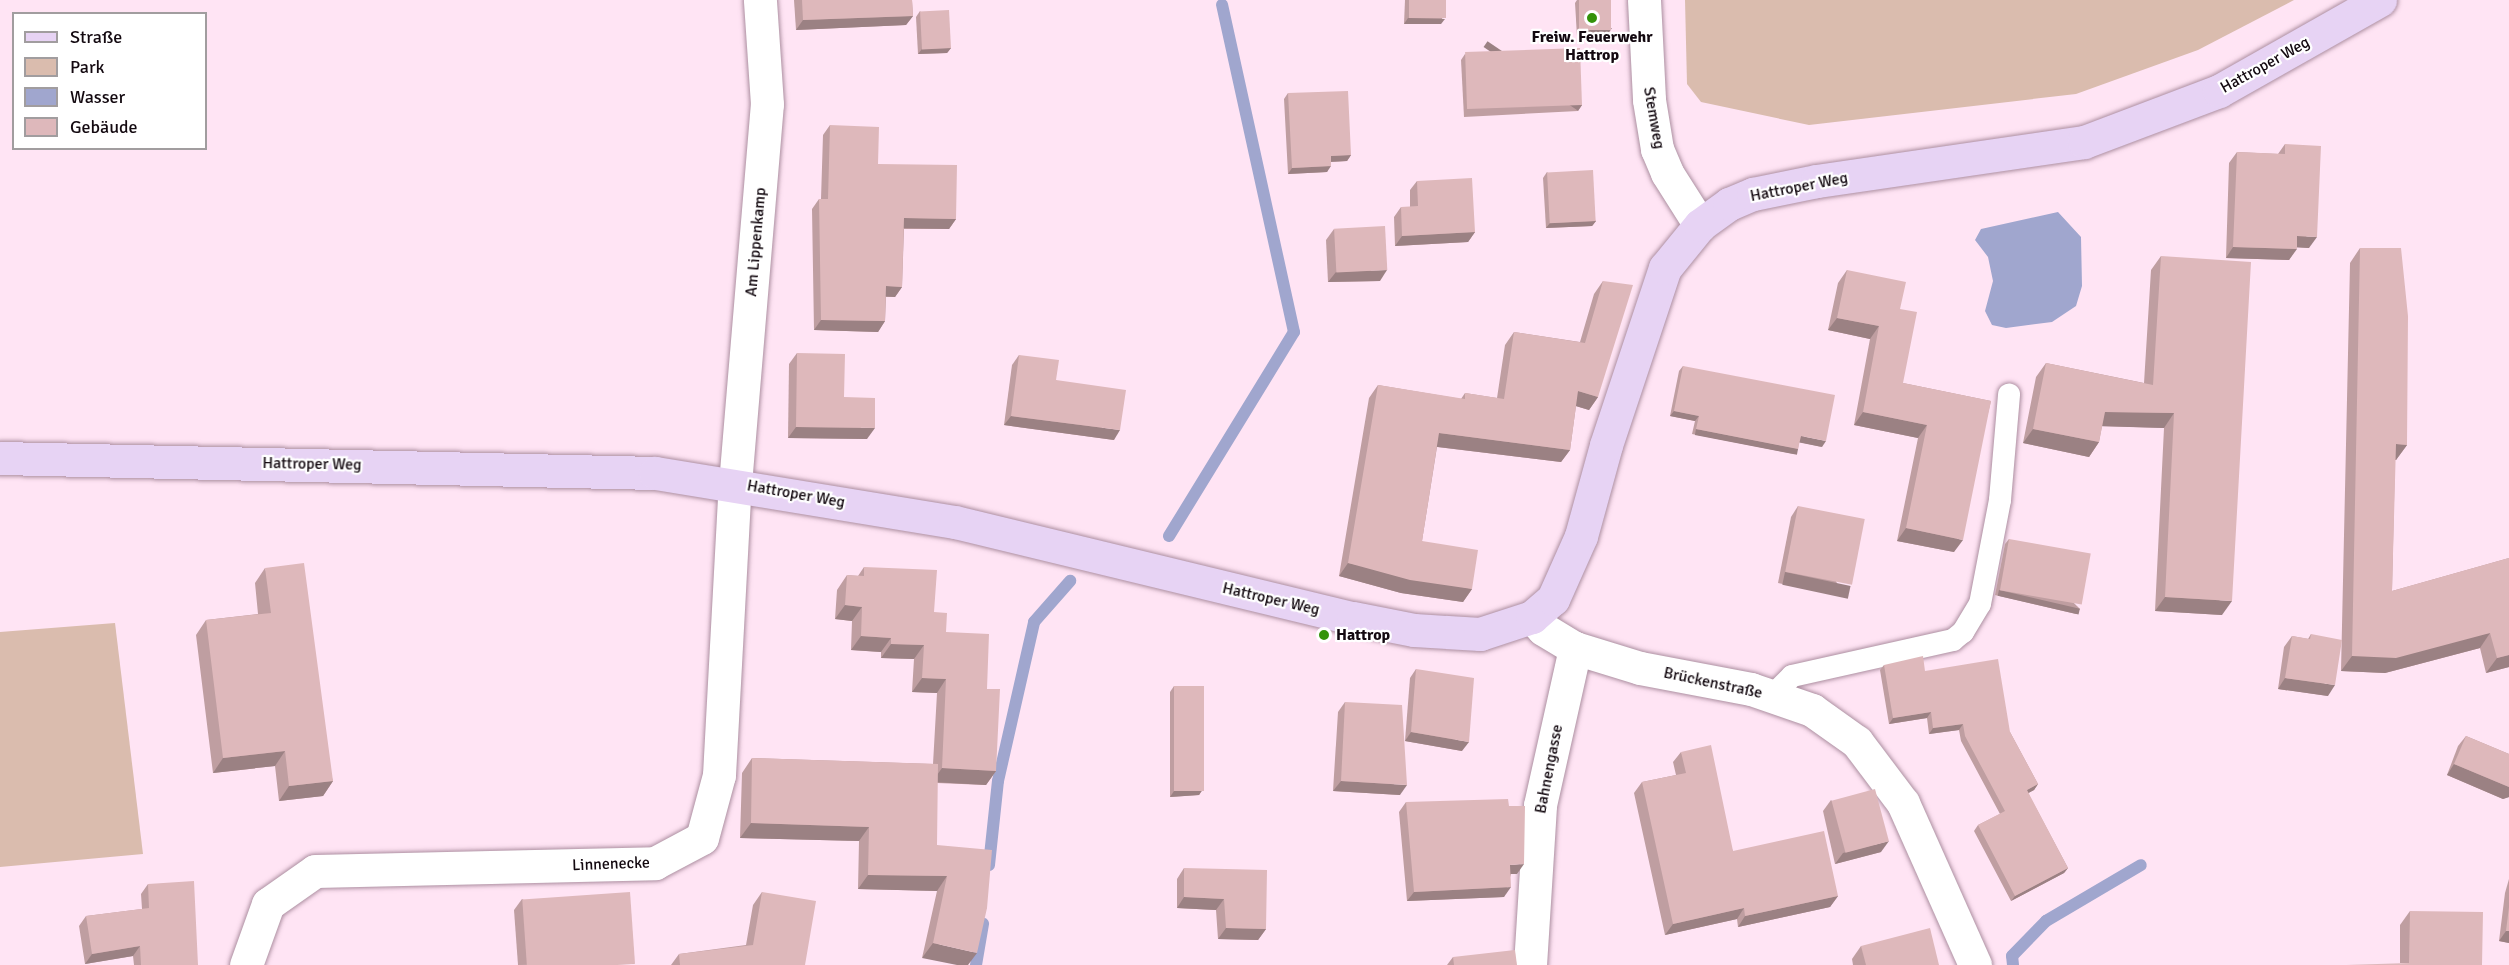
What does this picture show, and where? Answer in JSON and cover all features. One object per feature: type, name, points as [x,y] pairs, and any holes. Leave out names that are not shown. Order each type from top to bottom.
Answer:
[{"type":"main road","name":"Hattroper Weg","points":[[0,458],[621,472],[735,484],[955,522],[1191,581],[1414,630],[1480,634],[1532,618],[1553,598],[1581,536],[1606,445],[1665,268],[1700,225],[1729,204],[1753,194],[2084,142],[2219,91],[2380,0]]},
{"type":"street","name":"Am Lippenkamp","points":[[735,484],[767,104],[760,0]]},
{"type":"street","name":"Stemweg","points":[[1644,0],[1649,100],[1657,148],[1667,173],[1700,225]]},
{"type":"street","name":"Linnenecke","points":[[246,965],[268,904],[315,872],[655,863],[702,838],[719,775],[735,484]]},
{"type":"street","name":"Brückenstraße","points":[[1532,618],[1543,630],[1575,648],[1640,668],[1772,696],[1812,710],[1857,742],[1903,802],[1975,965]]},
{"type":"street","name":"Bahnengasse","points":[[1530,965],[1540,805],[1575,648]]},
{"type":"lane","points":[[1772,696],[1792,676],[1953,640],[1963,632],[1980,603],[1998,511],[2009,394]]},
{"type":"green space","points":[[1685,0],[2294,0],[2198,50],[2076,94],[1809,125],[1701,102],[1687,84]]},
{"type":"green space","points":[[115,623],[143,854],[0,867],[0,632]]},
{"type":"water","points":[[2058,212],[2081,237],[2082,286],[2076,306],[2052,322],[2006,328],[1992,325],[1985,311],[1993,281],[1988,257],[1975,240],[1981,229]]},
{"type":"building","points":[[802,0],[912,0],[913,16],[803,20]]},
{"type":"building","points":[[1409,0],[1446,0],[1446,18],[1409,18]]},
{"type":"building","name":"Freiw. Feuerwehr Hattrop","points":[[1579,0],[1611,0],[1611,30],[1579,30]]},
{"type":"building","points":[[949,10],[951,48],[922,49],[920,12]]},
{"type":"building","points":[[1580,48],[1582,105],[1467,109],[1465,52]]},
{"type":"building","points":[[1348,91],[1351,155],[1331,156],[1331,166],[1292,168],[1288,93]]},
{"type":"building","points":[[830,125],[879,127],[878,164],[957,165],[956,219],[904,218],[902,287],[886,286],[885,321],[821,320],[819,199],[828,199]]},
{"type":"building","points":[[2285,144],[2321,146],[2317,237],[2297,236],[2297,249],[2233,247],[2237,152],[2285,154]]},
{"type":"building","points":[[1593,170],[1596,221],[1550,223],[1547,172]]},
{"type":"building","points":[[1472,178],[1475,232],[1402,236],[1401,207],[1418,206],[1417,181]]},
{"type":"building","points":[[1385,226],[1387,270],[1336,273],[1334,229]]},
{"type":"building","points":[[2360,248],[2401,248],[2408,316],[2407,445],[2396,444],[2392,591],[2509,558],[2509,655],[2497,658],[2490,633],[2396,658],[2352,656]]},
{"type":"building","points":[[2161,256],[2251,262],[2232,601],[2165,597],[2174,413],[2105,412],[2099,442],[2033,429],[2046,363],[2153,385]]},
{"type":"building","points":[[1847,270],[1906,282],[1900,309],[1917,312],[1903,383],[1991,401],[1963,540],[1906,528],[1927,425],[1863,412],[1879,326],[1837,318]]},
{"type":"building","points":[[1603,281],[1633,285],[1598,397],[1578,391],[1570,450],[1439,433],[1422,541],[1478,550],[1472,589],[1410,580],[1348,563],[1378,385],[1465,399],[1465,393],[1504,399],[1514,332],[1585,343]]},
{"type":"building","points":[[797,353],[845,354],[844,397],[875,398],[875,428],[796,427]]},
{"type":"building","points":[[1019,355],[1059,360],[1056,380],[1126,390],[1120,430],[1011,416]]},
{"type":"building","points":[[1683,366],[1835,395],[1826,441],[1801,436],[1798,449],[1696,429],[1699,416],[1674,411]]},
{"type":"building","points":[[1798,506],[1865,519],[1852,585],[1785,572]]},
{"type":"building","points":[[2009,539],[2091,553],[2082,605],[2000,590]]},
{"type":"building","points":[[304,563],[333,781],[289,786],[285,751],[223,758],[206,620],[271,613],[265,568]]},
{"type":"building","points":[[864,567],[937,570],[934,612],[947,613],[946,632],[989,634],[987,689],[1000,689],[996,771],[942,768],[946,679],[922,678],[924,645],[891,644],[891,638],[861,636],[862,607],[845,605],[847,575],[864,576]]},
{"type":"building","points":[[2311,634],[2342,640],[2335,685],[2285,678],[2292,636],[2310,639]]},
{"type":"building","points":[[1923,656],[1925,671],[1998,659],[2010,732],[2038,784],[2027,790],[2068,868],[2015,896],[1978,825],[2005,811],[1965,736],[1963,724],[1933,728],[1931,712],[1893,718],[1884,665]]},
{"type":"building","points":[[1416,669],[1474,678],[1469,742],[1411,732]]},
{"type":"building","points":[[1174,686],[1204,686],[1204,791],[1174,791]]},
{"type":"building","points":[[1345,702],[1402,705],[1407,785],[1341,781]]},
{"type":"building","points":[[2466,736],[2509,754],[2509,787],[2454,764]]},
{"type":"building","points":[[1711,745],[1733,851],[1824,831],[1838,896],[1745,916],[1744,908],[1673,924],[1642,782],[1686,773],[1681,752]]},
{"type":"building","points":[[752,758],[938,764],[937,845],[992,850],[987,908],[977,953],[933,943],[947,876],[868,875],[869,827],[751,823]]},
{"type":"building","points":[[1875,789],[1889,841],[1846,853],[1832,801]]},
{"type":"building","points":[[1508,799],[1509,806],[1525,806],[1524,864],[1510,865],[1511,887],[1414,892],[1406,802]]},
{"type":"building","points":[[1184,868],[1267,870],[1266,929],[1226,928],[1224,899],[1184,897]]},
{"type":"building","points":[[194,881],[198,965],[141,965],[140,946],[92,954],[86,916],[149,908],[148,884]]},
{"type":"building","points":[[630,892],[635,964],[527,965],[522,900]]},
{"type":"building","points":[[762,892],[816,901],[805,965],[680,965],[679,954],[753,945]]},
{"type":"building","points":[[2509,907],[2509,931],[2506,931]]},
{"type":"building","points":[[2410,911],[2483,912],[2482,965],[2346,965],[2409,963]]},
{"type":"building","points":[[1930,928],[1939,965],[1866,965],[1861,946]]},
{"type":"building","points":[[1515,950],[1517,965],[1454,965],[1453,957]]},
{"type":"waterway","points":[[1169,536],[1294,332],[1222,5]]},
{"type":"waterway","points":[[989,865],[998,781],[1034,622],[1070,581]]},
{"type":"waterway","points":[[2013,965],[2012,956],[2046,921],[2141,865]]},
{"type":"waterway","points":[[976,965],[983,924]]},
{"type":"place","name":"Freiw. Feuerwehr Hattrop","points":[[1592,18]]},
{"type":"place","name":"Hattrop","points":[[1324,635]]}]
